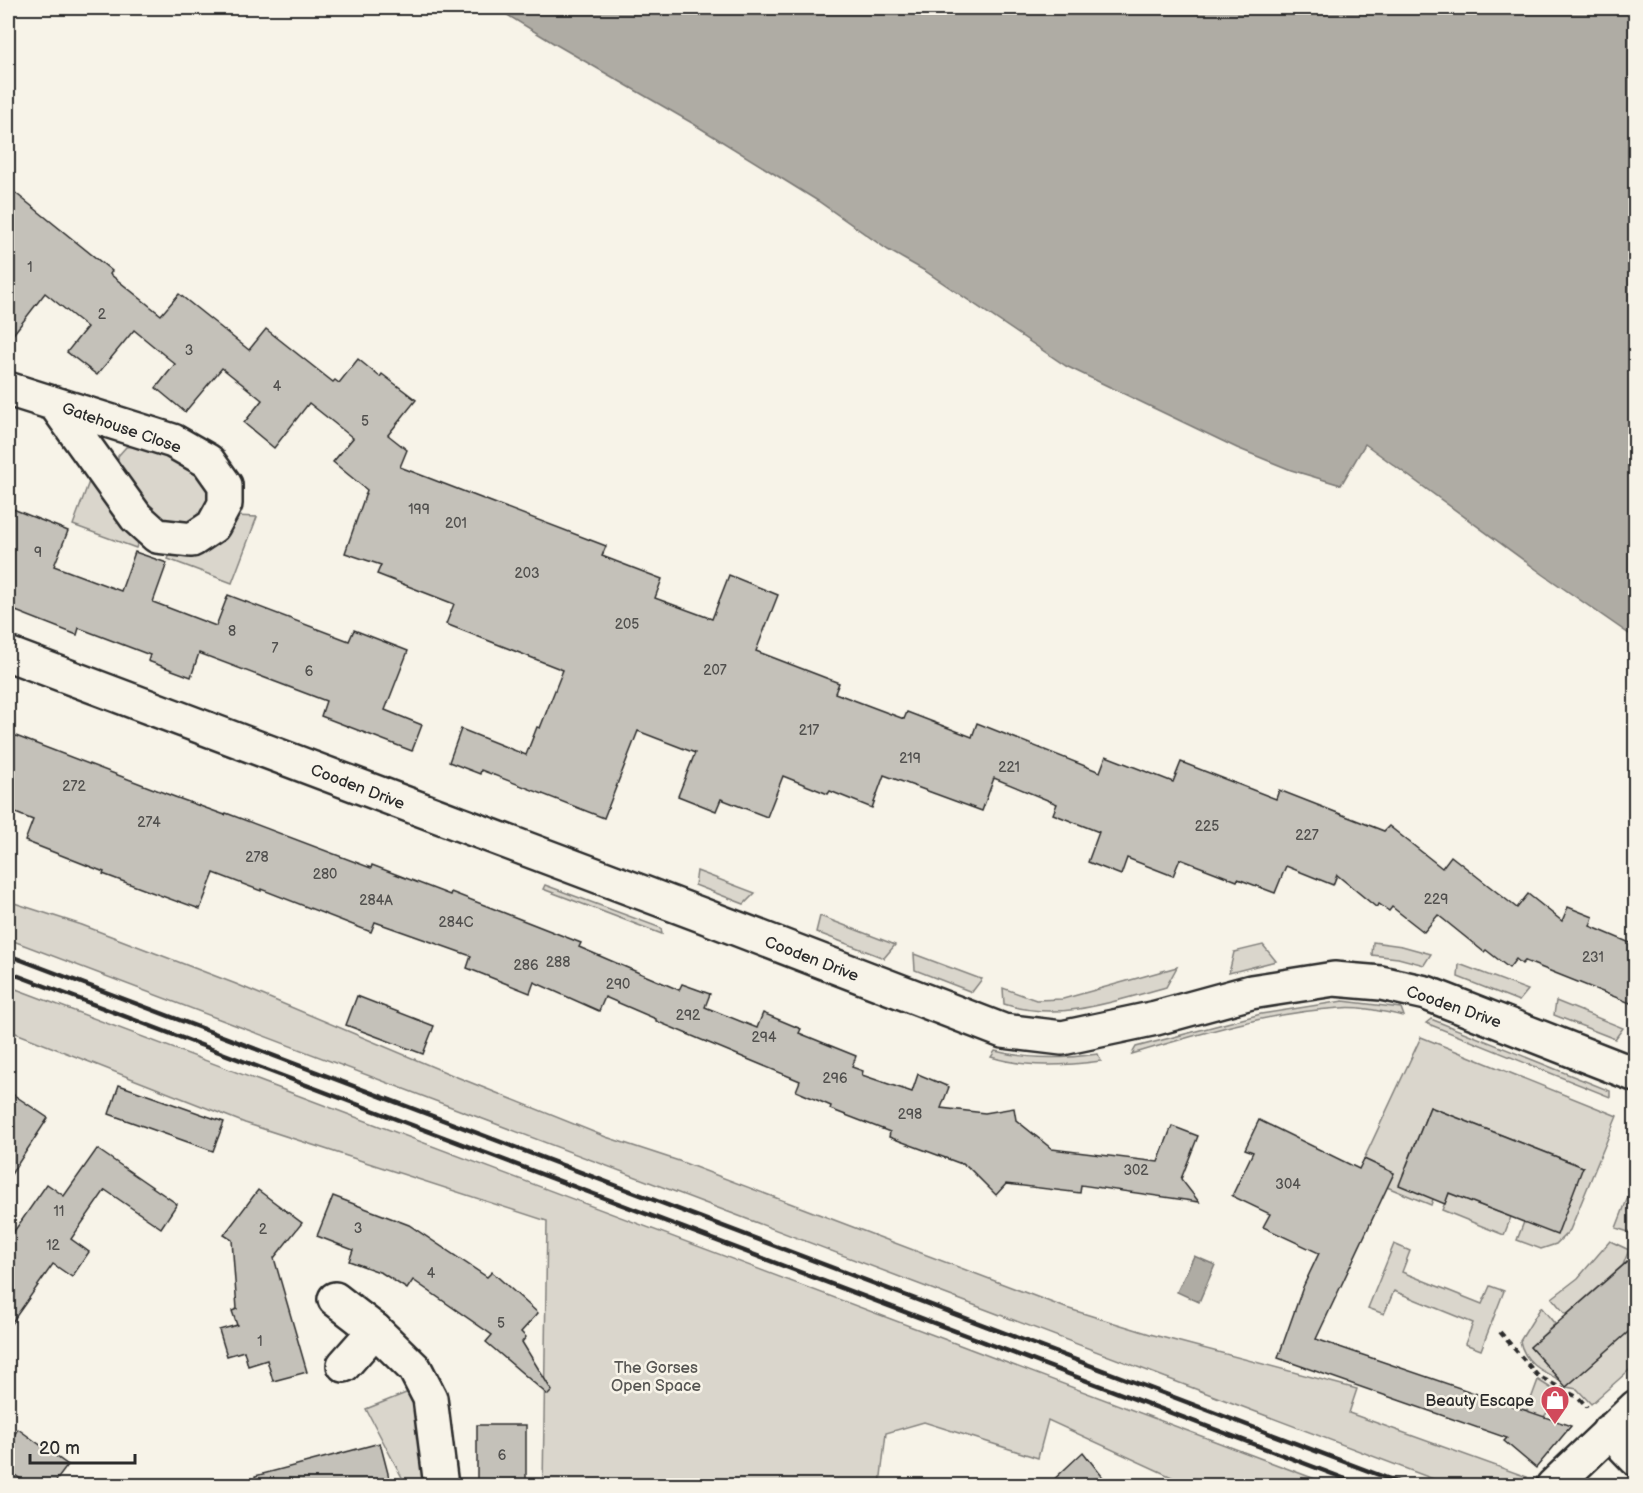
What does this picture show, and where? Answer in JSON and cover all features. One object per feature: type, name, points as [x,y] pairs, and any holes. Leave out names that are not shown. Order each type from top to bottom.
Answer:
[{"type":"main road","name":"Gatehouse Close","points":[[8,390],[55,404],[172,441],[208,461],[225,485],[225,504],[213,526],[192,540],[157,536],[136,517],[55,404]]},
{"type":"main road","name":"Cooden Drive","points":[[8,654],[1003,1031],[1062,1038],[1156,1018],[1251,992],[1334,979],[1381,983],[1426,993],[1635,1075]]},
{"type":"main road","points":[[335,1299],[375,1330],[415,1369],[430,1398],[441,1485]]},
{"type":"main road","points":[[345,1365],[375,1330]]},
{"type":"main road","points":[[1553,1485],[1635,1407]]},
{"type":"main road","points":[[1609,1431],[1635,1459]]},
{"type":"path","points":[[1500,1332],[1538,1376],[1579,1398]]},
{"type":"green space","points":[[141,445],[197,467],[207,483],[209,501],[202,514],[189,523],[175,524],[163,521],[119,470],[118,456],[126,447]]},
{"type":"green space","points":[[90,479],[140,536],[136,548],[73,525]]},
{"type":"green space","points":[[235,516],[257,517],[232,583],[168,559],[172,550]]},
{"type":"green space","points":[[697,871],[755,893],[744,904],[695,885]]},
{"type":"green space","points":[[545,885],[661,928],[662,934],[543,889]]},
{"type":"green space","points":[[8,901],[82,925],[236,984],[606,1137],[679,1161],[1066,1308],[1150,1334],[1357,1389],[1349,1413],[1527,1477],[1519,1485],[1449,1485],[8,939]]},
{"type":"green space","points":[[820,916],[895,945],[884,958],[816,932]]},
{"type":"green space","points":[[1373,942],[1402,946],[1431,954],[1424,965],[1398,958],[1372,955]]},
{"type":"green space","points":[[1263,945],[1276,961],[1229,973],[1234,952]]},
{"type":"green space","points":[[914,954],[982,979],[972,992],[915,970]]},
{"type":"green space","points":[[1459,964],[1528,990],[1519,1001],[1458,977]]},
{"type":"green space","points":[[1177,967],[1166,987],[1106,1004],[1045,1011],[1004,1004],[1003,988],[1036,1000],[1063,999]]},
{"type":"green space","name":"The Gorses Open Space","points":[[8,986],[1331,1485],[1189,1485],[1048,1420],[1038,1458],[924,1422],[886,1433],[880,1485],[543,1485],[547,1221],[245,1123],[8,1030]]},
{"type":"green space","points":[[1343,1001],[1401,1008],[1404,1016],[1356,1008],[1314,1010],[1235,1025],[1132,1054],[1136,1047],[1261,1014]]},
{"type":"green space","points":[[1556,1001],[1623,1028],[1615,1039],[1554,1015]]},
{"type":"green space","points":[[1431,1019],[1610,1091],[1610,1097],[1426,1023]]},
{"type":"green space","points":[[1421,1037],[1617,1116],[1570,1230],[1556,1244],[1541,1249],[1517,1240],[1524,1222],[1583,1167],[1430,1107],[1403,1174],[1437,1188],[1431,1205],[1387,1187],[1394,1173],[1364,1159]]},
{"type":"green space","points":[[995,1051],[1046,1058],[1098,1054],[1101,1061],[1059,1065],[1018,1063],[991,1057]]},
{"type":"green space","points":[[1635,1179],[1636,1232],[1635,1234],[1616,1228]]},
{"type":"green space","points":[[1449,1193],[1511,1217],[1504,1235],[1442,1210]]},
{"type":"green space","points":[[1610,1241],[1629,1250],[1623,1265],[1566,1315],[1552,1298],[1578,1278]]},
{"type":"green space","points":[[1394,1244],[1410,1251],[1402,1272],[1482,1304],[1490,1286],[1504,1291],[1481,1350],[1465,1344],[1473,1323],[1394,1291],[1384,1314],[1368,1308]]},
{"type":"green space","points":[[1541,1307],[1555,1324],[1530,1347],[1560,1380],[1529,1360],[1520,1341]]},
{"type":"green space","points":[[1635,1326],[1635,1365],[1591,1404],[1577,1389],[1566,1387]]},
{"type":"green space","points":[[1538,1380],[1562,1395],[1526,1438],[1520,1409],[1527,1410]]},
{"type":"green space","points":[[411,1391],[419,1418],[430,1485],[406,1485],[366,1409]]},
{"type":"shaded area","points":[[496,8],[1635,8],[1635,638],[1544,575],[1365,444],[1341,485],[1291,470],[1237,448],[1066,366],[925,271],[888,250],[818,201],[692,123]]},
{"type":"shaded area","points":[[1194,1256],[1215,1265],[1199,1302],[1177,1292]]},
{"type":"building","points":[[8,187],[112,271],[110,274],[161,315],[179,294],[249,350],[266,329],[333,382],[335,380],[339,383],[358,359],[380,377],[382,374],[416,400],[388,435],[407,450],[400,467],[606,546],[602,556],[662,579],[655,598],[712,619],[729,575],[778,595],[756,651],[839,683],[835,693],[904,719],[907,712],[972,737],[977,723],[1100,772],[1106,756],[1173,782],[1181,762],[1276,799],[1279,790],[1384,831],[1389,826],[1442,868],[1451,856],[1517,908],[1528,894],[1562,921],[1568,907],[1593,917],[1590,926],[1635,945],[1635,1005],[1525,961],[1522,964],[1516,959],[1509,968],[1486,950],[1484,952],[1438,915],[1424,932],[1392,907],[1389,911],[1379,904],[1376,907],[1337,875],[1333,885],[1286,866],[1275,893],[1180,859],[1173,876],[1127,858],[1121,875],[1088,862],[1099,832],[1053,814],[1057,804],[994,778],[982,811],[884,775],[872,808],[783,776],[767,817],[721,799],[716,811],[678,796],[695,753],[638,731],[604,818],[481,770],[480,774],[449,762],[461,729],[526,755],[537,727],[540,728],[563,670],[446,624],[454,604],[377,574],[381,565],[345,553],[367,490],[333,462],[353,438],[309,403],[274,448],[244,423],[262,400],[222,368],[185,412],[156,388],[175,364],[134,330],[97,375],[67,352],[87,327],[45,293],[8,341]]},
{"type":"building","points":[[8,507],[68,531],[54,566],[121,591],[135,552],[167,563],[153,602],[216,626],[228,595],[349,641],[354,630],[408,651],[385,710],[422,725],[412,751],[321,716],[326,701],[199,653],[191,677],[148,661],[150,655],[79,628],[77,635],[8,608]]},
{"type":"building","points":[[8,733],[371,868],[372,865],[450,895],[451,892],[581,943],[579,947],[679,990],[682,984],[710,994],[705,1007],[757,1028],[763,1013],[801,1029],[799,1033],[856,1056],[852,1067],[863,1071],[862,1075],[912,1092],[918,1074],[949,1087],[941,1108],[985,1113],[1014,1108],[1016,1120],[1052,1149],[1158,1162],[1172,1126],[1198,1136],[1181,1179],[1199,1202],[1081,1185],[1080,1193],[1006,1184],[996,1195],[967,1166],[889,1137],[890,1132],[830,1109],[831,1106],[796,1091],[800,1081],[656,1021],[656,1019],[605,997],[599,1011],[534,982],[530,993],[467,968],[471,956],[375,922],[371,932],[214,873],[200,909],[103,874],[104,872],[25,841],[33,820],[8,810]]},
{"type":"building","points":[[357,996],[434,1026],[423,1054],[346,1025]]},
{"type":"building","points":[[119,1085],[224,1122],[213,1151],[109,1114]]},
{"type":"building","points":[[8,1091],[48,1118],[8,1179]]},
{"type":"building","points":[[1430,1107],[1583,1167],[1557,1235],[1449,1193],[1445,1204],[1399,1185]]},
{"type":"building","points":[[1259,1120],[1359,1169],[1364,1159],[1394,1173],[1316,1339],[1571,1426],[1536,1468],[1504,1441],[1507,1438],[1278,1358],[1303,1287],[1319,1253],[1263,1227],[1270,1214],[1232,1196],[1253,1152],[1245,1149]]},
{"type":"building","points":[[97,1149],[177,1204],[161,1228],[105,1190],[71,1239],[89,1252],[72,1277],[53,1264],[8,1328],[8,1240],[47,1184],[64,1196]]},
{"type":"building","points":[[258,1190],[302,1223],[274,1258],[307,1372],[273,1381],[267,1360],[248,1366],[244,1351],[227,1356],[219,1330],[237,1325],[232,1311],[237,1309],[232,1240],[224,1235]]},
{"type":"building","points":[[333,1196],[409,1225],[487,1277],[492,1272],[538,1313],[521,1332],[526,1337],[522,1342],[552,1391],[548,1395],[486,1342],[492,1335],[413,1280],[407,1289],[382,1273],[349,1261],[353,1250],[317,1236]]},
{"type":"building","points":[[1635,1255],[1635,1326],[1566,1387],[1530,1347]]},
{"type":"building","points":[[477,1425],[526,1425],[526,1485],[477,1485]]},
{"type":"building","points":[[18,1429],[68,1465],[53,1485],[29,1485],[8,1470],[8,1444]]},
{"type":"building","points":[[380,1443],[391,1485],[256,1485],[255,1476]]},
{"type":"building","points":[[1083,1452],[1109,1485],[1048,1485]]},
{"type":"railway","points":[[8,955],[1408,1486]]},
{"type":"railway","points":[[8,972],[1364,1486]]},
{"type":"place","name":"Beauty Escape","points":[[1555,1426]]}]
